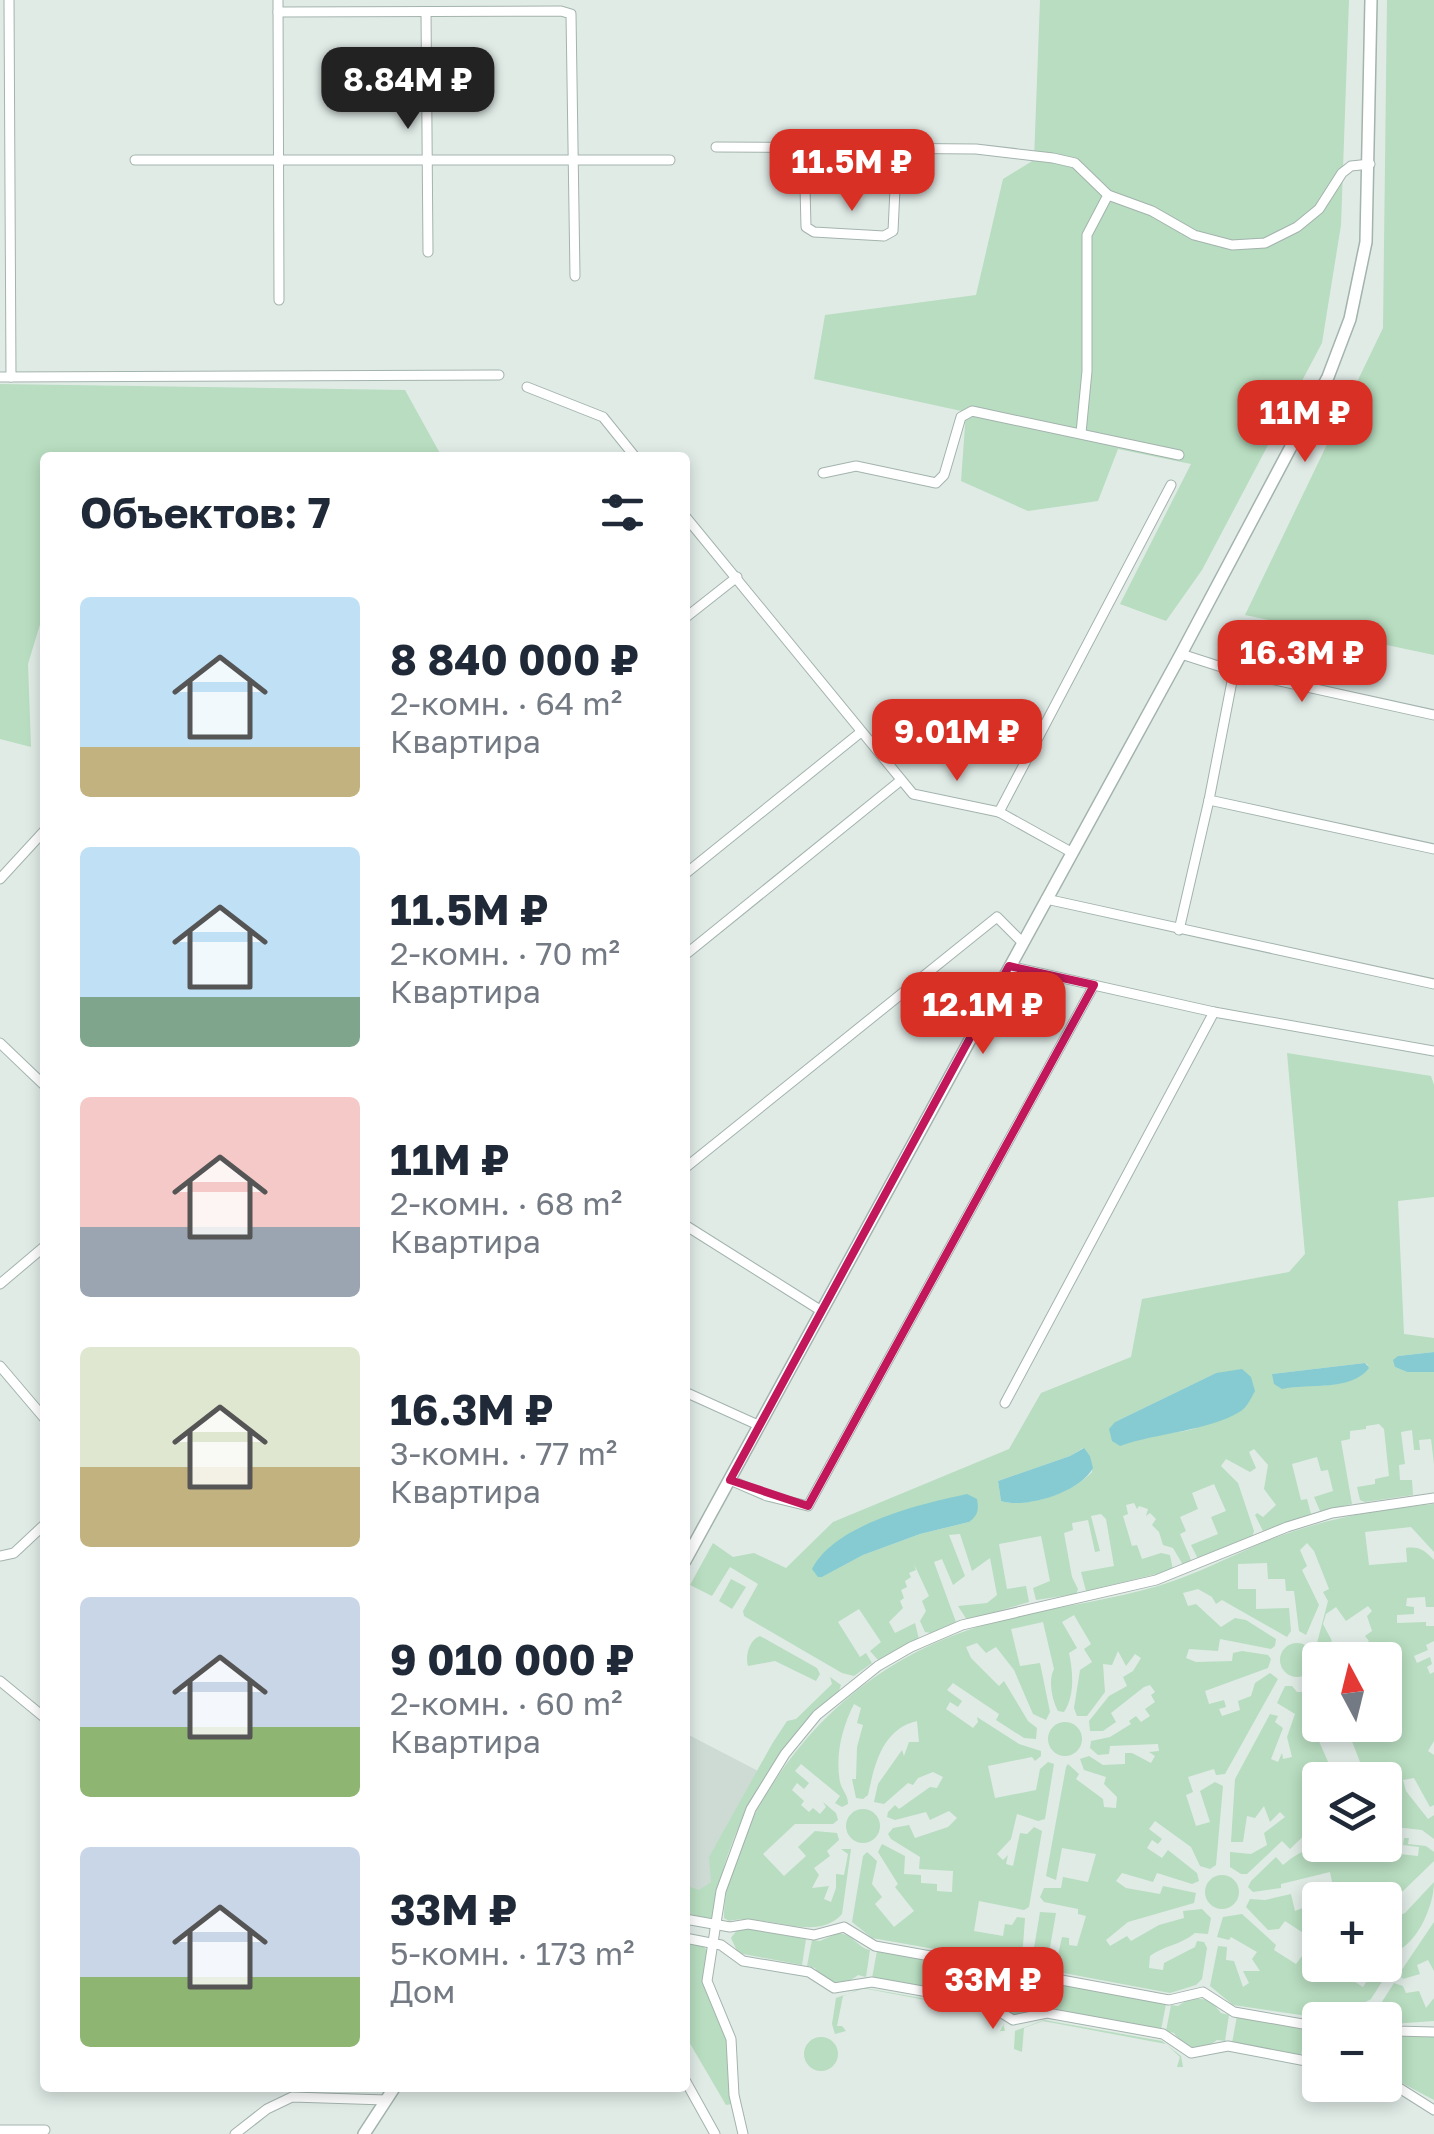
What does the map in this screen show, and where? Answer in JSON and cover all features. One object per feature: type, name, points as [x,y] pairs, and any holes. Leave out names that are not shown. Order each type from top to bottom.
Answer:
[{"type":"street","points":[[9,0],[6,377],[499,375]]},
{"type":"street","points":[[278,0],[279,300]]},
{"type":"street","points":[[690,1552],[1328,378],[1350,318],[1366,242],[1370,0]]},
{"type":"street","points":[[278,12],[571,14],[575,276]]},
{"type":"street","points":[[426,12],[428,252]]},
{"type":"street","points":[[716,146],[976,149],[1053,158],[1075,164],[1108,195],[1152,211],[1194,236],[1232,245],[1266,243],[1298,227],[1319,209],[1335,181],[1351,166],[1370,164]]},
{"type":"street","points":[[804,147],[806,227],[814,232],[884,236],[893,230],[897,147]]},
{"type":"street","points":[[135,160],[670,160]]},
{"type":"street","points":[[1082,433],[1087,235],[1108,195]]},
{"type":"street","points":[[527,387],[602,417],[631,452]]},
{"type":"street","points":[[824,473],[856,466],[936,484],[944,475],[962,416],[972,411],[1179,455]]},
{"type":"street","points":[[999,812],[1171,485]]},
{"type":"street","points":[[690,522],[913,794],[999,812],[1071,852]]},
{"type":"street","points":[[690,614],[736,577]]},
{"type":"street","points":[[1180,654],[1234,671],[1434,714]]},
{"type":"street","points":[[1179,930],[1234,671]]},
{"type":"street","points":[[690,870],[861,732]]},
{"type":"street","points":[[690,950],[900,781]]},
{"type":"street","points":[[1209,800],[1434,849]]},
{"type":"street","points":[[0,879],[40,835]]},
{"type":"street","points":[[1046,899],[1434,984]]},
{"type":"street","points":[[690,1164],[997,918],[1021,941]]},
{"type":"street","points":[[1009,966],[1214,1012],[1434,1051]]},
{"type":"street","points":[[730,1480],[767,1496],[808,1506],[1094,985]]},
{"type":"street","points":[[1005,1402],[1214,1012]]},
{"type":"street","points":[[0,1043],[40,1081]]},
{"type":"street","points":[[690,1228],[820,1310]]},
{"type":"street","points":[[0,1284],[40,1250]]},
{"type":"street","points":[[0,1366],[40,1413]]},
{"type":"street","points":[[690,1397],[758,1426]]},
{"type":"street","points":[[744,2134],[734,2094],[731,2039],[707,1985],[721,1891],[750,1810],[775,1769],[818,1715],[849,1687],[894,1656],[943,1632],[1156,1580],[1263,1536],[1332,1513],[1434,1498]]},
{"type":"street","points":[[0,1556],[14,1553],[40,1529]]},
{"type":"street","points":[[0,1680],[40,1714]]},
{"type":"street","points":[[690,1920],[814,1935],[848,1928],[874,1946],[990,1967],[1024,1960],[1056,1979],[1169,2000],[1203,1992],[1234,2012],[1302,2024]]},
{"type":"street","points":[[690,1939],[724,1947],[743,1960],[809,1972],[834,1988],[872,1982],[984,2002],[1013,2020],[1050,2014],[1163,2034],[1191,2054],[1228,2046],[1302,2060]]},
{"type":"street","points":[[1402,2032],[1434,2030]]},
{"type":"street","points":[[1402,2088],[1432,2106]]},
{"type":"street","points":[[690,2089],[714,2134]]},
{"type":"street","points":[[364,2134],[391,2092]]},
{"type":"street","points":[[234,2134],[292,2097],[386,2100]]},
{"type":"street","points":[[0,2130],[45,2130]]},
{"type":"highlighted area","points":[[1009,966],[1094,985],[808,1506],[730,1480]]},
{"type":"shaded area","points":[[690,1736],[764,1774],[745,1806],[714,1890],[690,1900]]},
{"type":"green space","points":[[1040,0],[1349,0],[1341,225],[1322,343],[1202,570],[1166,621],[1120,604],[1191,464],[1118,449],[1098,501],[1028,511],[961,481],[966,412],[814,379],[825,315],[976,295],[1003,179],[1034,160]]},
{"type":"green space","points":[[1387,0],[1434,0],[1434,655],[1245,615],[1383,328]]},
{"type":"green space","points":[[0,384],[405,390],[439,452],[40,452],[40,624],[28,664],[31,747],[0,739]]},
{"type":"green space","points":[[1287,1053],[1431,1076],[1434,1197],[1398,1201],[1404,1334],[1434,1338],[1434,1352],[1398,1356],[1395,1367],[1407,1372],[1434,1372],[1434,1464],[1431,1439],[1419,1440],[1420,1450],[1414,1450],[1412,1430],[1401,1432],[1405,1464],[1399,1465],[1400,1480],[1412,1480],[1413,1495],[1360,1500],[1357,1487],[1375,1484],[1375,1479],[1389,1476],[1384,1429],[1379,1424],[1366,1426],[1350,1431],[1350,1439],[1341,1441],[1352,1504],[1320,1511],[1314,1497],[1333,1491],[1328,1470],[1321,1471],[1317,1457],[1292,1464],[1301,1500],[1307,1499],[1311,1514],[1263,1531],[1255,1515],[1263,1517],[1276,1505],[1264,1489],[1268,1465],[1254,1449],[1249,1452],[1256,1468],[1250,1472],[1226,1459],[1221,1466],[1238,1483],[1254,1531],[1252,1537],[1198,1559],[1191,1545],[1218,1534],[1211,1517],[1226,1511],[1214,1484],[1192,1493],[1198,1509],[1180,1517],[1186,1531],[1180,1534],[1191,1560],[1183,1565],[1173,1548],[1163,1545],[1152,1525],[1156,1519],[1150,1513],[1146,1516],[1148,1509],[1137,1509],[1134,1503],[1126,1505],[1128,1514],[1123,1516],[1132,1546],[1137,1545],[1142,1559],[1161,1553],[1170,1555],[1173,1570],[1086,1591],[1081,1572],[1114,1566],[1106,1519],[1101,1514],[1091,1516],[1100,1551],[1095,1552],[1088,1520],[1072,1523],[1073,1530],[1064,1533],[1076,1594],[1036,1600],[1033,1588],[1050,1581],[1041,1536],[999,1544],[1007,1589],[1026,1586],[1029,1602],[967,1620],[958,1606],[987,1603],[997,1595],[990,1558],[972,1571],[960,1534],[949,1535],[965,1576],[953,1585],[942,1559],[934,1562],[956,1622],[925,1632],[920,1621],[926,1611],[922,1601],[929,1596],[914,1564],[916,1570],[909,1573],[907,1587],[901,1590],[903,1608],[889,1622],[895,1633],[915,1623],[919,1639],[878,1660],[870,1651],[881,1642],[859,1609],[838,1622],[860,1657],[866,1653],[872,1663],[854,1676],[842,1673],[744,1616],[758,1584],[730,1567],[712,1596],[690,1585],[713,1543],[733,1557],[754,1553],[786,1568],[833,1522],[1009,1449],[1041,1393],[1131,1357],[1142,1299],[1289,1272],[1305,1254]],"holes":[[[1365,1363],[1368,1365],[1324,1386],[1272,1374]],[[1216,1373],[1241,1411],[1192,1429],[1130,1442],[1115,1422]],[[1083,1448],[1090,1456],[1092,1472],[1074,1486],[1036,1501],[1001,1501],[998,1481]],[[960,1496],[969,1522],[920,1534],[863,1555],[820,1578],[940,1501]]]},
{"type":"green space","points":[[1434,1504],[1434,1552],[1411,1527],[1365,1532],[1369,1565],[1407,1562],[1406,1548],[1422,1550],[1434,1560],[1434,1607],[1426,1607],[1425,1597],[1407,1598],[1406,1606],[1414,1607],[1414,1614],[1397,1615],[1397,1623],[1426,1622],[1426,1626],[1434,1626],[1434,1641],[1426,1645],[1428,1650],[1414,1656],[1417,1663],[1430,1657],[1432,1664],[1427,1667],[1430,1674],[1434,1672],[1434,1741],[1428,1751],[1434,1755],[1434,1805],[1430,1807],[1414,1778],[1403,1780],[1406,1791],[1428,1819],[1434,1815],[1434,1839],[1422,1830],[1402,1828],[1402,1762],[1360,1762],[1352,1742],[1402,1742],[1402,1642],[1368,1642],[1365,1636],[1372,1631],[1367,1616],[1372,1611],[1368,1606],[1346,1621],[1336,1607],[1326,1614],[1323,1624],[1332,1641],[1317,1642],[1328,1601],[1323,1592],[1329,1589],[1307,1543],[1300,1550],[1307,1566],[1302,1570],[1319,1605],[1306,1635],[1299,1631],[1294,1591],[1286,1591],[1285,1579],[1268,1579],[1267,1563],[1238,1564],[1238,1589],[1256,1589],[1256,1609],[1289,1608],[1291,1631],[1287,1637],[1222,1600],[1216,1604],[1198,1589],[1183,1593],[1188,1606],[1196,1604],[1221,1627],[1235,1618],[1246,1620],[1276,1639],[1271,1649],[1220,1639],[1218,1651],[1189,1649],[1186,1658],[1196,1662],[1232,1661],[1233,1653],[1242,1651],[1268,1655],[1271,1659],[1268,1668],[1205,1691],[1209,1704],[1224,1700],[1226,1707],[1219,1709],[1222,1716],[1240,1710],[1238,1701],[1251,1696],[1255,1683],[1270,1673],[1278,1679],[1225,1774],[1216,1775],[1214,1769],[1188,1777],[1193,1792],[1186,1795],[1196,1826],[1210,1822],[1200,1791],[1215,1782],[1223,1786],[1216,1865],[1210,1869],[1200,1866],[1191,1847],[1155,1821],[1149,1829],[1162,1839],[1158,1844],[1152,1840],[1147,1848],[1162,1858],[1168,1850],[1197,1873],[1199,1881],[1192,1884],[1157,1873],[1153,1882],[1122,1873],[1116,1881],[1126,1888],[1160,1894],[1163,1886],[1196,1893],[1194,1903],[1128,1922],[1106,1940],[1110,1946],[1127,1936],[1131,1941],[1159,1925],[1184,1918],[1183,1911],[1202,1909],[1211,1918],[1208,1934],[1195,1933],[1156,1952],[1150,1956],[1149,1968],[1163,1970],[1164,1963],[1195,1947],[1197,1941],[1204,1942],[1207,1948],[1202,1979],[1196,1985],[1170,1993],[1053,1971],[1033,1954],[1040,1912],[1056,1913],[1049,1953],[1058,1955],[1062,1937],[1069,1938],[1069,1945],[1077,1946],[1086,1916],[1078,1914],[1078,1909],[1044,1902],[1040,1897],[1044,1888],[1061,1888],[1063,1877],[1088,1882],[1096,1854],[1062,1848],[1056,1880],[1046,1876],[1066,1767],[1068,1764],[1079,1774],[1076,1779],[1103,1799],[1104,1807],[1116,1808],[1117,1797],[1104,1784],[1106,1777],[1084,1770],[1080,1759],[1089,1756],[1103,1765],[1125,1764],[1125,1753],[1132,1753],[1151,1763],[1155,1756],[1149,1752],[1159,1751],[1158,1744],[1110,1746],[1109,1754],[1098,1755],[1090,1748],[1091,1741],[1110,1737],[1131,1724],[1129,1721],[1136,1716],[1141,1722],[1150,1716],[1145,1709],[1155,1702],[1151,1695],[1155,1692],[1150,1685],[1144,1687],[1111,1713],[1116,1722],[1103,1731],[1090,1731],[1089,1721],[1109,1696],[1127,1686],[1123,1677],[1133,1671],[1141,1658],[1135,1654],[1126,1666],[1118,1651],[1112,1665],[1103,1664],[1105,1692],[1087,1716],[1077,1716],[1074,1708],[1080,1670],[1092,1662],[1084,1649],[1091,1644],[1074,1615],[1062,1622],[1077,1648],[1069,1653],[1071,1691],[1064,1712],[1058,1711],[1053,1696],[1054,1669],[1043,1622],[1011,1629],[1020,1666],[1040,1663],[1050,1712],[1046,1720],[1033,1714],[1014,1670],[996,1647],[986,1653],[977,1643],[966,1647],[971,1658],[999,1686],[1004,1681],[1028,1721],[1037,1728],[1036,1739],[1024,1738],[996,1720],[999,1714],[953,1683],[947,1690],[962,1701],[958,1707],[950,1702],[946,1709],[973,1728],[977,1717],[1019,1744],[1041,1751],[1035,1761],[1032,1757],[988,1766],[995,1798],[1036,1790],[1040,1769],[1048,1762],[1054,1764],[1045,1819],[1038,1821],[1017,1814],[1011,1839],[997,1854],[1003,1860],[1008,1855],[1006,1864],[1013,1866],[1020,1833],[1027,1834],[1034,1827],[1042,1831],[1029,1907],[1024,1910],[979,1901],[974,1931],[1003,1936],[1005,1924],[1012,1925],[1017,1917],[1025,1918],[1023,1946],[1018,1953],[997,1960],[872,1938],[852,1922],[863,1856],[867,1852],[877,1861],[872,1884],[882,1897],[875,1904],[894,1927],[914,1911],[895,1887],[898,1884],[878,1852],[882,1844],[905,1856],[904,1874],[921,1875],[921,1883],[937,1884],[937,1891],[952,1892],[953,1871],[919,1869],[920,1857],[888,1834],[893,1828],[909,1825],[915,1838],[948,1827],[957,1818],[949,1811],[930,1820],[926,1812],[895,1820],[887,1817],[895,1805],[899,1809],[930,1787],[937,1788],[943,1777],[933,1772],[918,1778],[913,1785],[908,1783],[884,1804],[874,1802],[878,1784],[902,1750],[904,1756],[909,1742],[919,1742],[917,1721],[888,1739],[868,1795],[856,1798],[852,1779],[856,1779],[857,1747],[863,1725],[857,1723],[861,1708],[854,1704],[843,1732],[838,1762],[848,1804],[842,1807],[835,1803],[840,1796],[801,1764],[795,1771],[809,1783],[804,1789],[797,1783],[792,1790],[804,1801],[801,1805],[820,1814],[826,1807],[823,1802],[838,1820],[833,1824],[795,1824],[763,1854],[784,1876],[806,1856],[798,1847],[815,1831],[837,1833],[839,1840],[827,1851],[830,1856],[814,1868],[819,1875],[812,1888],[829,1886],[824,1899],[831,1902],[836,1874],[844,1875],[848,1854],[841,1849],[851,1849],[842,1914],[831,1923],[804,1927],[724,1918],[738,1851],[752,1819],[790,1759],[840,1705],[899,1662],[965,1631],[1002,1620],[1172,1582],[1305,1527],[1369,1512]]},
{"type":"green space","points":[[731,1579],[746,1587],[732,1609],[719,1601]]},
{"type":"green space","points":[[760,1636],[817,1668],[820,1674],[816,1681],[775,1661],[748,1666],[749,1649]]},
{"type":"green space","points":[[1302,1645],[1302,1675],[1297,1677],[1285,1672],[1280,1660],[1285,1648]]},
{"type":"green space","points":[[830,1677],[841,1685],[839,1691],[787,1747],[747,1810],[727,1857],[712,1918],[690,1916],[690,1887],[699,1890],[711,1882],[709,1857],[772,1744],[787,1721],[796,1719],[832,1684]]},
{"type":"green space","points":[[1285,1686],[1302,1692],[1302,1742],[1319,1742],[1328,1762],[1302,1762],[1302,1838],[1290,1849],[1282,1841],[1247,1874],[1230,1867],[1230,1852],[1251,1854],[1267,1845],[1264,1833],[1285,1817],[1280,1812],[1270,1822],[1264,1806],[1255,1818],[1247,1816],[1243,1842],[1231,1842],[1235,1779],[1270,1714],[1278,1716],[1275,1722],[1283,1728],[1271,1759],[1278,1762],[1282,1753],[1283,1759],[1292,1757],[1287,1737],[1295,1714],[1277,1703]]},
{"type":"green space","points":[[1065,1722],[1077,1727],[1082,1739],[1077,1751],[1065,1756],[1053,1751],[1048,1739],[1053,1727]]},
{"type":"green space","points":[[863,1809],[875,1814],[880,1826],[875,1838],[863,1843],[851,1838],[846,1826],[851,1814]]},
{"type":"green space","points":[[1404,1838],[1409,1838],[1408,1844],[1426,1846],[1434,1852],[1434,1861],[1402,1892],[1402,1882],[1332,1882],[1330,1872],[1281,1884],[1281,1888],[1253,1892],[1248,1887],[1276,1857],[1283,1865],[1302,1852],[1302,1862],[1402,1862],[1402,1854],[1418,1856],[1419,1847],[1403,1845]]},
{"type":"green space","points":[[1222,1875],[1234,1880],[1239,1892],[1234,1904],[1222,1909],[1210,1904],[1205,1892],[1210,1880]]},
{"type":"green space","points":[[1434,1882],[1428,1911],[1418,1931],[1402,1948],[1405,1913]]},
{"type":"green space","points":[[1291,1894],[1295,1911],[1302,1908],[1302,1932],[1285,1921],[1279,1929],[1268,1930],[1246,1907],[1250,1899]]},
{"type":"green space","points":[[1242,1914],[1276,1945],[1274,1950],[1296,1964],[1302,1956],[1302,1982],[1355,1982],[1363,1987],[1366,1982],[1382,1982],[1366,2002],[1302,2002],[1302,2015],[1233,2005],[1210,1986],[1218,1946],[1227,1947],[1226,1960],[1234,1961],[1243,1987],[1249,1983],[1243,1971],[1260,1971],[1252,1959],[1257,1952],[1231,1937],[1217,1937],[1223,1917]]},
{"type":"green space","points":[[1434,1922],[1434,1971],[1428,1960],[1417,1965],[1420,1974],[1403,1979],[1402,1970]]},
{"type":"green space","points":[[737,1930],[806,1939],[802,1965],[738,1953],[731,1938]]},
{"type":"green space","points":[[838,1933],[870,1950],[866,1977],[858,1975],[834,1983],[807,1966],[812,1940],[820,1941]]},
{"type":"green space","points":[[690,1943],[707,1950],[704,1986],[728,2040],[732,2104],[726,2105],[690,2044]]},
{"type":"green space","points":[[877,1951],[988,1971],[983,1998],[872,1978]]},
{"type":"green space","points":[[1013,1966],[1031,1968],[1044,1981],[1053,1983],[1048,2009],[1016,2014],[988,1999],[993,1972],[1001,1973]]},
{"type":"green space","points":[[1394,1983],[1403,1986],[1406,1993],[1419,1991],[1426,2008],[1434,1998],[1434,2021],[1402,2023],[1402,2002],[1382,2002]]},
{"type":"green space","points":[[1059,1984],[1166,2004],[1161,2030],[1055,2011]]},
{"type":"green space","points":[[864,1988],[983,2009],[987,2012]]},
{"type":"green space","points":[[848,1994],[843,1996],[837,2026],[846,2031],[835,2034],[832,2024],[836,1998]]},
{"type":"green space","points":[[1190,1998],[1210,2000],[1221,2013],[1229,2015],[1225,2041],[1193,2047],[1166,2031],[1171,2005],[1178,2006]]},
{"type":"green space","points":[[1237,2016],[1302,2029],[1301,2055],[1232,2043]]},
{"type":"green space","points":[[1044,2020],[1166,2044],[1043,2021],[1024,2028],[1022,2052],[1014,2049],[1015,2031]]},
{"type":"green space","points":[[1402,2034],[1434,2037],[1434,2100],[1402,2083]]},
{"type":"green space","points":[[821,2037],[833,2042],[838,2054],[833,2066],[821,2071],[809,2066],[804,2054],[809,2042]]},
{"type":"water","points":[[1434,1352],[1434,1372],[1407,1372],[1395,1367],[1393,1360],[1398,1356]]},
{"type":"water","points":[[1365,1363],[1369,1368],[1361,1376],[1341,1384],[1282,1389],[1274,1384],[1272,1374]]},
{"type":"water","points":[[1242,1369],[1251,1377],[1255,1391],[1241,1411],[1214,1423],[1120,1446],[1112,1441],[1109,1429],[1115,1422],[1216,1373]]},
{"type":"water","points":[[1084,1448],[1093,1468],[1076,1485],[1037,1501],[1001,1501],[998,1481]]},
{"type":"water","points":[[967,1494],[977,1499],[978,1506],[969,1522],[920,1534],[863,1555],[822,1577],[812,1569],[823,1553],[859,1528],[903,1510]]}]
